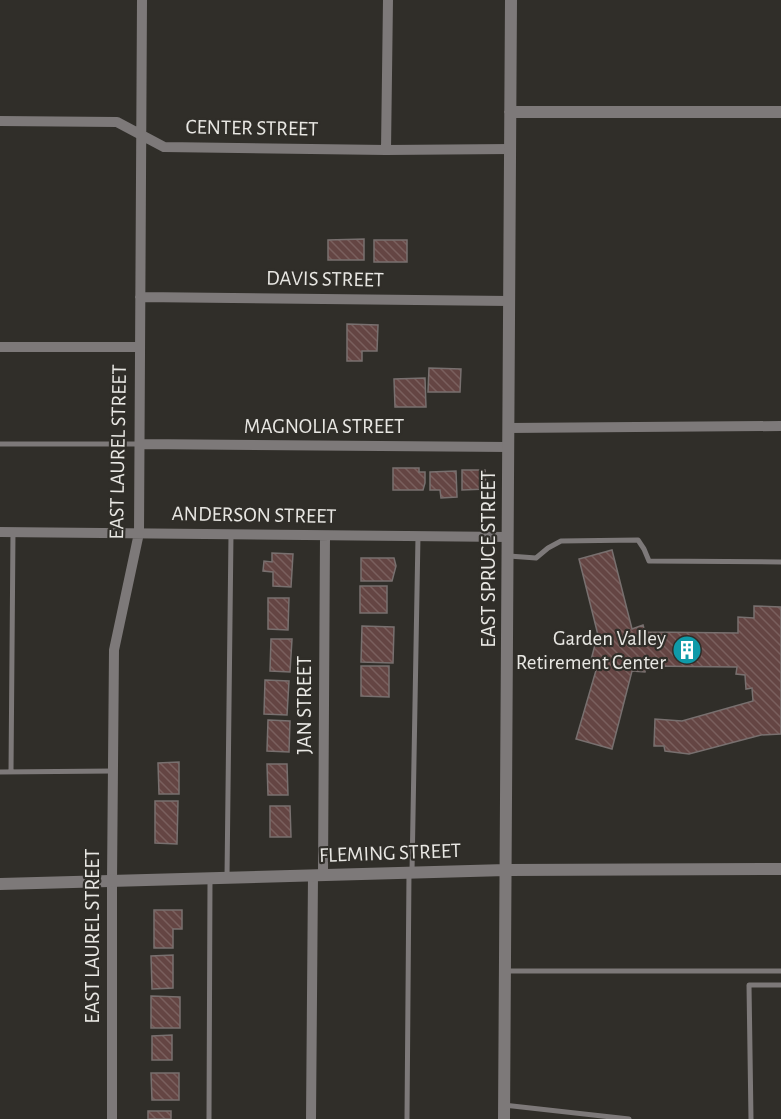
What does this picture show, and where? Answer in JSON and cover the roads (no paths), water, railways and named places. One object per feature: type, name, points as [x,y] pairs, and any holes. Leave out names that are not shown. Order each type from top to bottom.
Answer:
[{"type":"street","name":"EAST LAUREL STREET","points":[[112,1119],[114,650],[139,533],[142,0]]},
{"type":"street","points":[[386,150],[388,0]]},
{"type":"street","name":"EAST SPRUCE STREET","points":[[504,1119],[511,0]]},
{"type":"street","points":[[510,112],[781,112]]},
{"type":"street","name":"CENTER STREET","points":[[0,121],[117,122],[165,147],[510,149]]},
{"type":"street","name":"DAVIS STREET","points":[[140,297],[509,301]]},
{"type":"street","points":[[0,347],[140,347]]},
{"type":"street","points":[[508,428],[781,426]]},
{"type":"street","name":"MAGNOLIA STREET","points":[[139,444],[508,447]]},
{"type":"street","name":"ANDERSON STREET","points":[[0,532],[507,537]]},
{"type":"street","name":"JAN STREET","points":[[311,1119],[324,536]]},
{"type":"street","name":"FLEMING STREET","points":[[0,884],[506,870],[781,869]]},
{"type":"lane","points":[[0,444],[139,444]]},
{"type":"lane","points":[[11,772],[14,532]]},
{"type":"lane","points":[[226,878],[231,534]]},
{"type":"lane","points":[[407,1119],[418,536]]},
{"type":"lane","points":[[507,556],[536,558],[561,541],[638,540],[649,561],[781,562]]},
{"type":"lane","points":[[0,772],[113,771]]},
{"type":"lane","points":[[209,1119],[210,878]]},
{"type":"lane","points":[[506,971],[781,971]]},
{"type":"lane","points":[[752,1119],[749,985],[781,985]]},
{"type":"lane","points":[[504,1105],[629,1119]]},
{"type":"place","name":"Garden Valley Retirement Center","points":[[687,650]]}]
